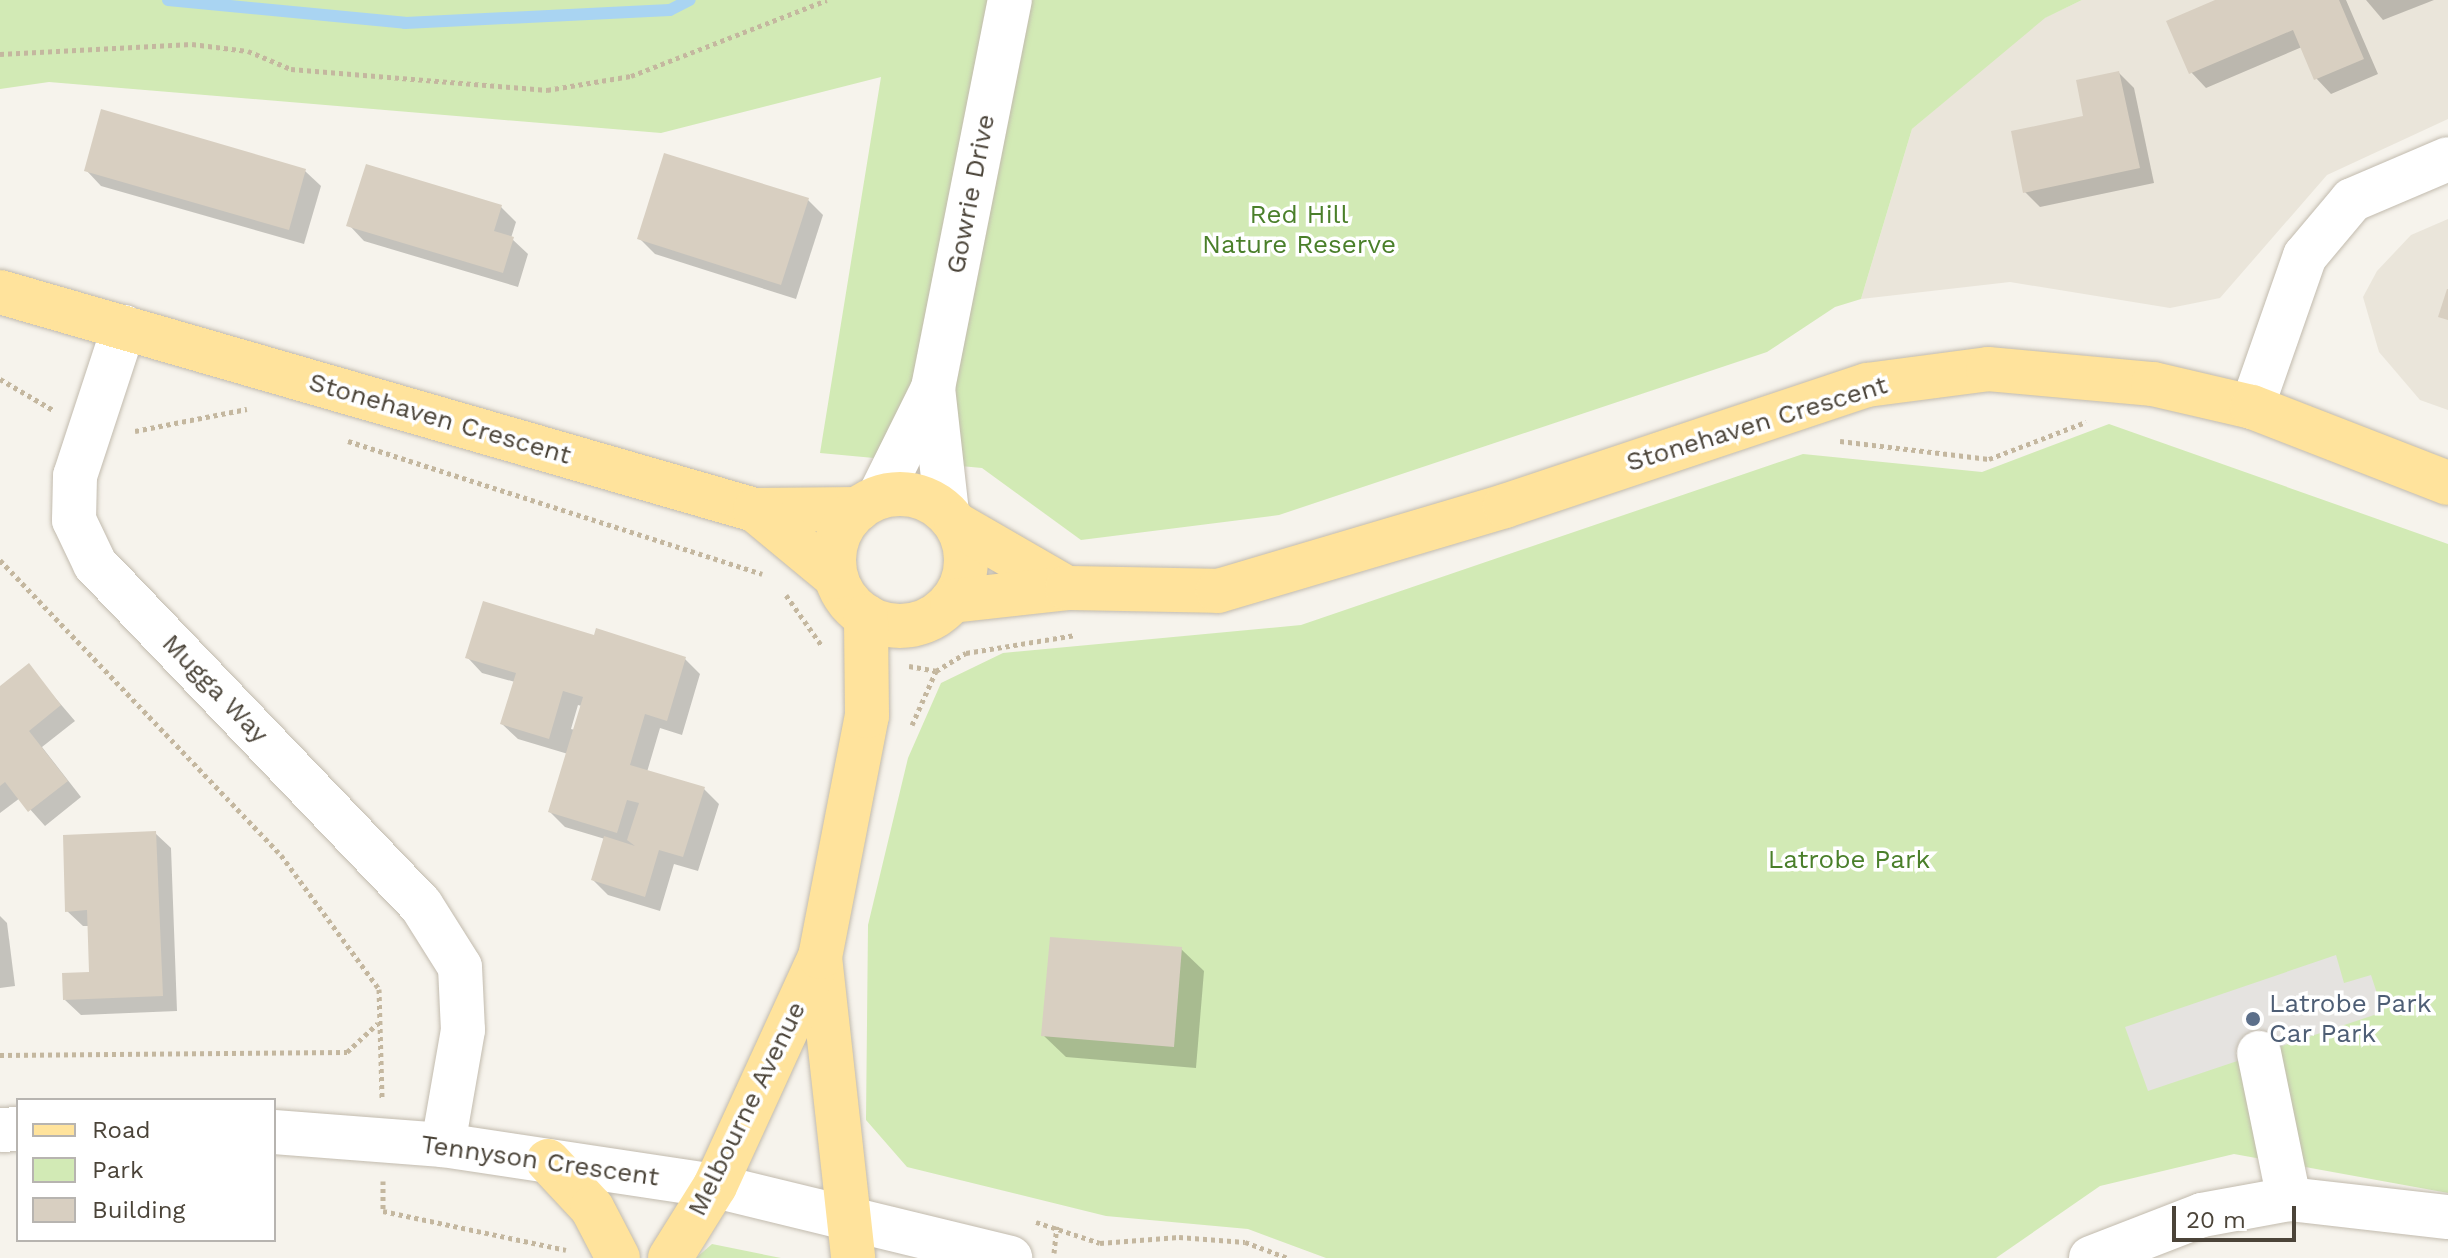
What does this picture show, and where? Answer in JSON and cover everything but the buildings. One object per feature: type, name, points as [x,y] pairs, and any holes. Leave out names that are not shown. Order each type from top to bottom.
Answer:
[{"type":"main road","points":[[0,292],[124,327]]},
{"type":"main road","name":"Stonehaven Crescent","points":[[124,327],[755,510],[869,503]]},
{"type":"main road","name":"Stonehaven Crescent","points":[[936,612],[1067,588],[1218,591],[1505,506],[1867,385],[1988,369],[2153,384],[2252,407],[2448,483]]},
{"type":"main road","points":[[917,496],[951,518],[966,563],[936,612],[901,626],[866,616],[842,593],[836,577],[837,540],[869,503],[917,496]]},
{"type":"main road","name":"Stonehaven Crescent","points":[[755,510],[836,577]]},
{"type":"main road","name":"Stonehaven Crescent","points":[[951,518],[1067,588]]},
{"type":"main road","name":"Melbourne Avenue","points":[[867,716],[936,612]]},
{"type":"main road","name":"Melbourne Avenue","points":[[670,1258],[715,1186],[820,957],[867,716],[866,616]]},
{"type":"main road","name":"Melbourne Avenue","points":[[820,957],[852,1238]]},
{"type":"main road","points":[[548,1161],[592,1208],[598,1255]]},
{"type":"street","name":"Gowrie Drive","points":[[869,503],[933,388],[1010,0]]},
{"type":"street","points":[[2252,407],[2305,256],[2352,200],[2448,159]]},
{"type":"street","name":"Mugga Way","points":[[124,327],[75,476],[74,520],[95,564],[421,905],[460,967],[463,1030],[443,1145]]},
{"type":"street","name":"Gowrie Drive","points":[[933,388],[951,518]]},
{"type":"street","points":[[2259,1053],[2289,1199]]},
{"type":"street","name":"Tennyson Crescent","points":[[276,1132],[443,1145],[715,1186],[852,1238],[1020,1239]]},
{"type":"street","points":[[2091,1258],[2202,1215],[2289,1199],[2448,1217]]},
{"type":"path","points":[[0,54],[192,44],[248,51],[291,69],[547,90],[631,76],[827,0]]},
{"type":"path","points":[[0,379],[35,404],[93,424],[129,432],[247,409],[262,414]]},
{"type":"path","points":[[1833,440],[1989,459],[2102,416]]},
{"type":"path","points":[[337,438],[773,577]]},
{"type":"path","points":[[0,560],[281,855],[379,989]]},
{"type":"path","points":[[781,589],[822,646]]},
{"type":"path","points":[[907,736],[936,671],[966,653],[1084,634]]},
{"type":"path","points":[[0,1055],[347,1052],[379,1022]]},
{"type":"path","points":[[383,1211],[598,1255]]},
{"type":"path","points":[[1020,1239],[1057,1226],[1100,1243],[1206,1239],[1245,1242],[1288,1258]]},
{"type":"path","points":[[1053,1258],[1057,1226]]},
{"type":"shaded area","points":[[2082,0],[2448,0],[2448,119],[2327,175],[2220,298],[2170,308],[2010,282],[1861,299],[1912,129],[2040,20]]},
{"type":"shaded area","points":[[2448,219],[2448,410],[2420,400],[2379,352],[2363,297],[2377,271],[2411,235]]},
{"type":"shaded area","name":"Latrobe Park Car Park","points":[[2336,955],[2344,983],[2371,975],[2383,1012],[2148,1091],[2125,1027]]},
{"type":"green space","name":"Red Hill Nature Reserve","points":[[0,0],[2082,0],[2045,18],[1912,129],[1861,299],[1835,307],[1767,352],[1279,515],[1081,540],[982,468],[820,453],[881,77],[661,133],[49,82],[0,89]]},
{"type":"green space","name":"Latrobe Park","points":[[2109,424],[2448,544],[2448,1193],[2234,1154],[2100,1186],[1996,1258],[1326,1258],[1248,1229],[1106,1216],[907,1167],[866,1120],[868,925],[908,758],[941,683],[1003,653],[1301,625],[1803,454],[1982,472]]},
{"type":"green space","points":[[712,1244],[781,1258],[696,1258]]},
{"type":"waterway","points":[[168,0],[405,23],[670,10],[690,0]]},
{"type":"place","name":"Latrobe Park Car Park","points":[[2253,1019]]}]
